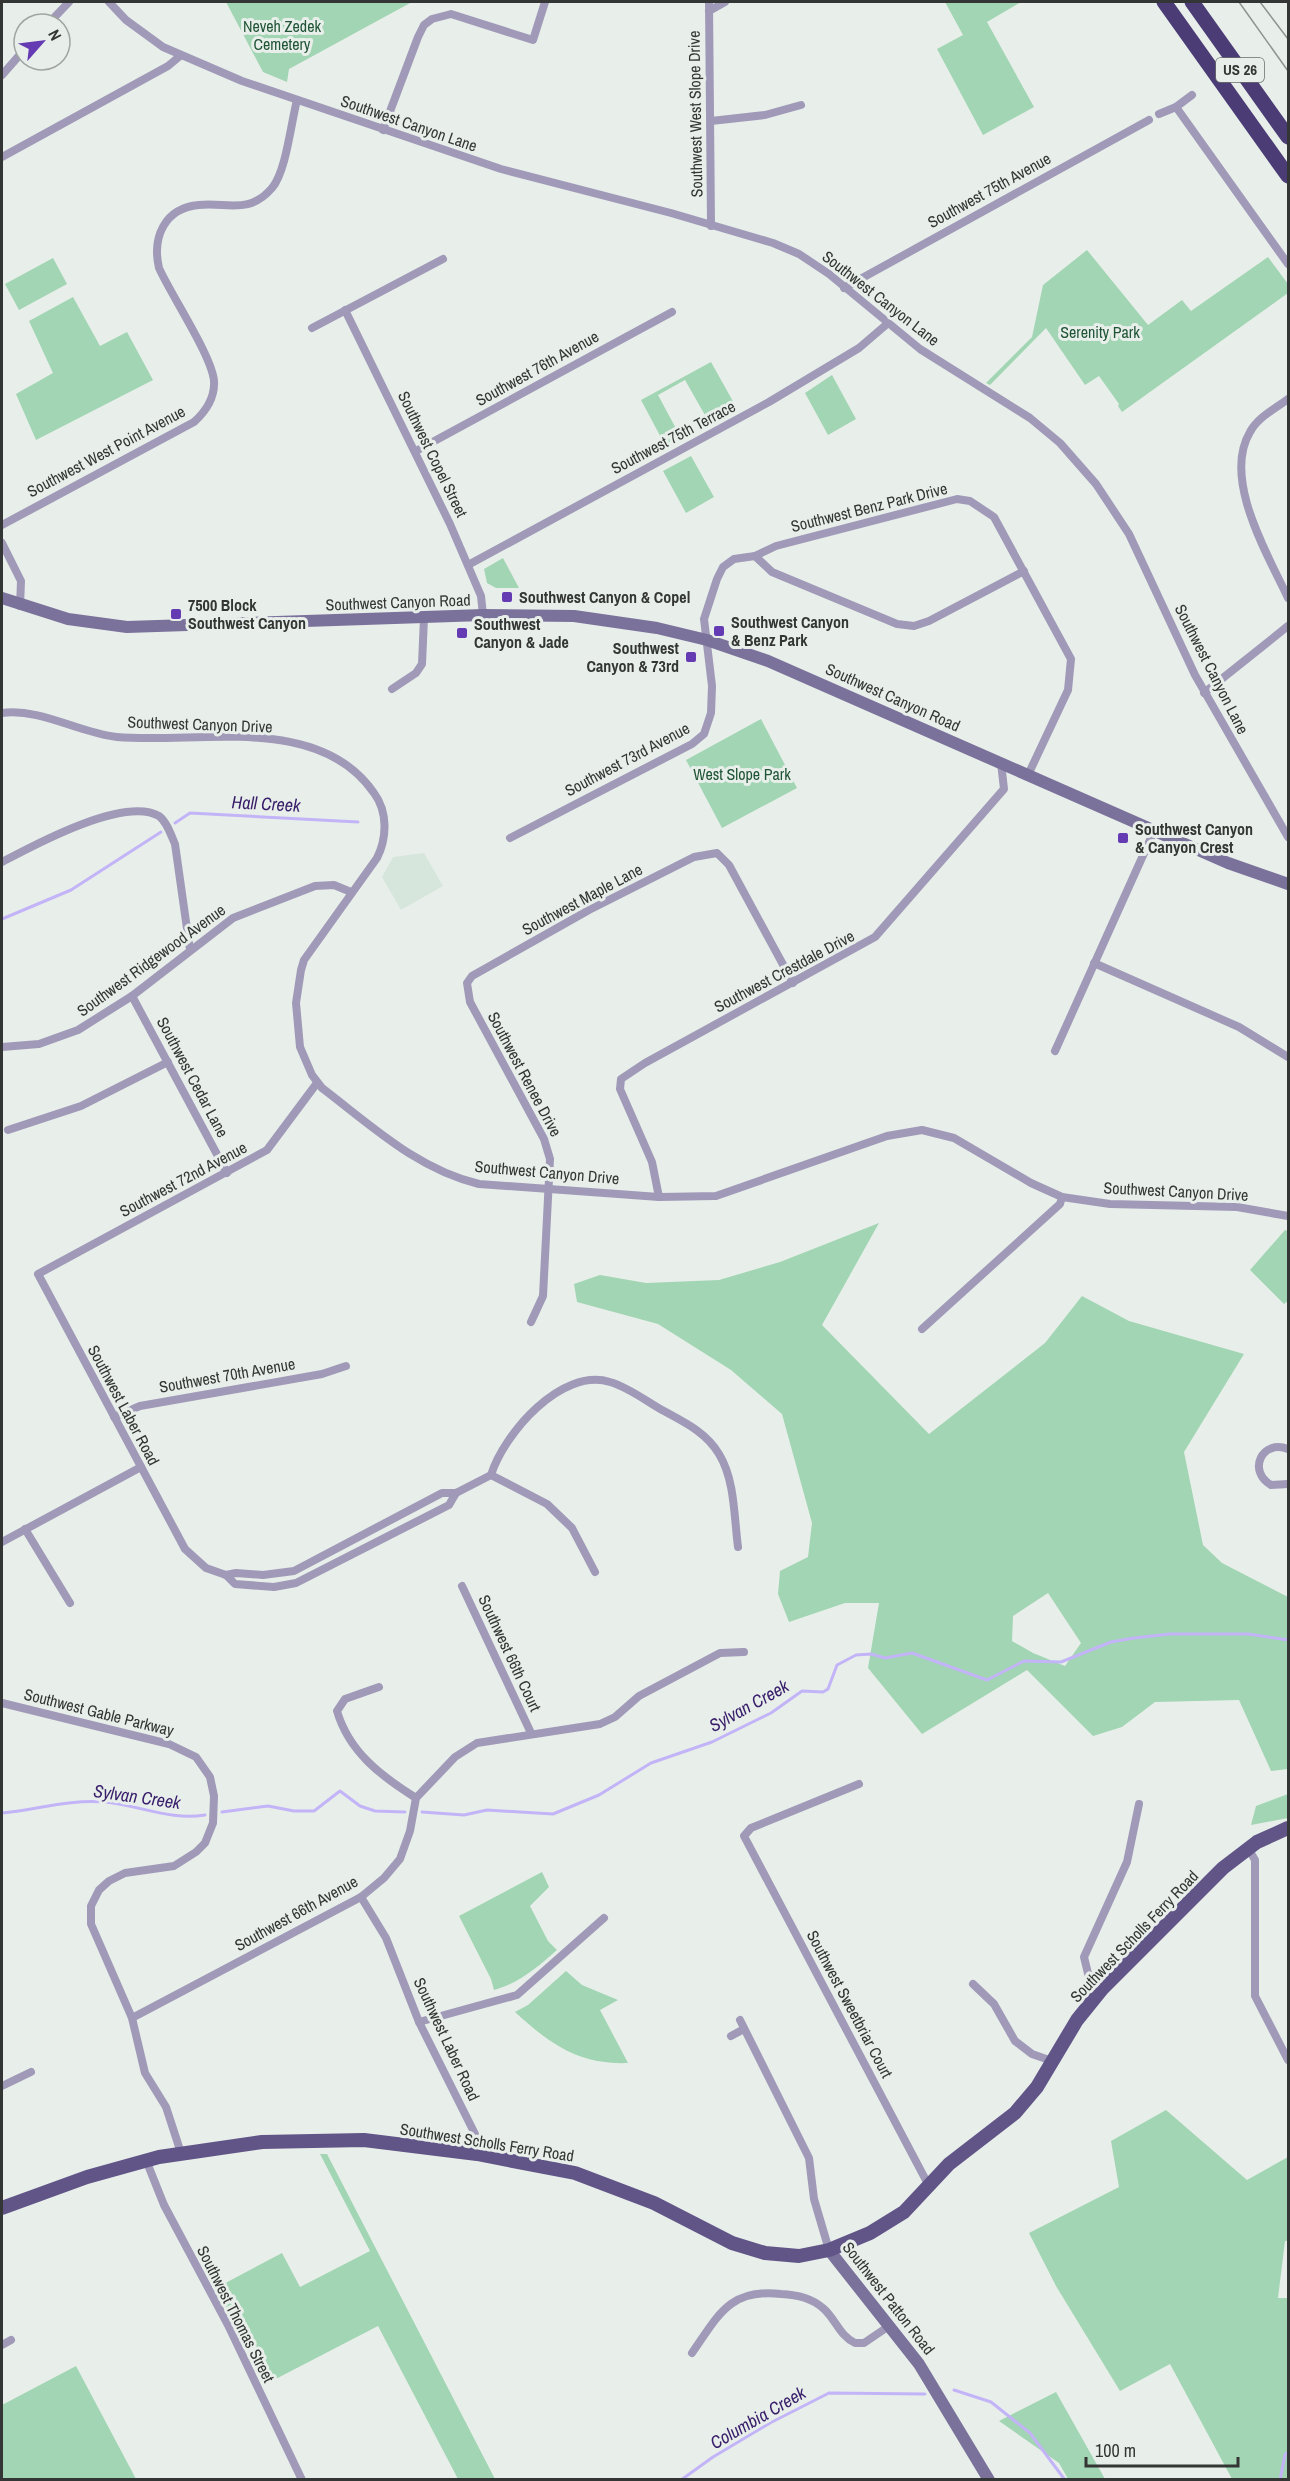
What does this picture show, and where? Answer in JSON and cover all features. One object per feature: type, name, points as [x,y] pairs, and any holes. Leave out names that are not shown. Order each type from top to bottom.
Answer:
[{"type":"highway","name":"US 26","points":[[1164,2],[1288,176]]},
{"type":"highway","name":"US 26","points":[[1192,2],[1288,137]]},
{"type":"main road","name":"Southwest Canyon Road","points":[[2,598],[21,606],[68,619],[127,627],[483,615],[603,619],[657,628],[707,640],[768,661],[1228,863],[1288,881]]},
{"type":"main road","name":"Southwest Scholls Ferry Road","points":[[2,2208],[78,2180],[146,2160],[262,2142],[339,2139],[477,2154],[559,2168],[609,2184],[654,2203],[711,2234],[754,2250],[786,2256],[829,2250],[880,2228],[910,2207],[957,2158],[1015,2113],[1037,2087],[1077,2020],[1094,1998],[1212,1877],[1248,1848],[1288,1828]]},
{"type":"main road","name":"Southwest Patton Road","points":[[829,2250],[934,2386],[989,2480]]},
{"type":"street","name":"Southwest Canyon Lane","points":[[109,2],[150,38],[180,56],[297,100],[501,169],[711,226],[791,251],[829,274],[920,349],[1030,418],[1078,463],[1104,494],[1129,534],[1204,693],[1288,837]]},
{"type":"street","points":[[383,130],[418,37],[427,22],[451,14],[533,40],[545,2]]},
{"type":"street","points":[[709,6],[725,2]]},
{"type":"street","name":"Southwest West Slope Drive","points":[[709,6],[711,226]]},
{"type":"street","points":[[2,157],[168,66],[180,56]]},
{"type":"street","points":[[2,75],[12,64]]},
{"type":"street","points":[[1159,114],[1176,107],[1192,95]]},
{"type":"street","name":"Southwest West Point Avenue","points":[[2,525],[194,422],[203,413],[210,401],[214,382],[207,360],[159,268],[155,253],[157,235],[162,225],[182,209],[196,205],[240,207],[259,200],[271,189],[281,177],[297,100]]},
{"type":"street","points":[[711,121],[765,115],[801,105]]},
{"type":"street","points":[[1176,107],[1288,264]]},
{"type":"street","name":"Southwest 75th Avenue","points":[[844,288],[1149,120]]},
{"type":"street","points":[[312,328],[443,259]]},
{"type":"street","name":"Southwest Copel Street","points":[[345,310],[416,451],[481,596],[483,615]]},
{"type":"street","name":"Southwest 76th Avenue","points":[[416,451],[672,312]]},
{"type":"street","name":"Southwest 75th Terrace","points":[[468,566],[769,402],[859,348],[887,324]]},
{"type":"street","points":[[1288,399],[1258,421],[1250,431],[1246,439],[1242,466],[1244,491],[1254,525],[1288,598]]},
{"type":"street","name":"Southwest Benz Park Drive","points":[[707,640],[704,619],[723,567],[734,559],[755,556],[776,546],[957,499],[970,501],[994,517],[1071,659],[1068,690],[1028,775]]},
{"type":"street","points":[[2,543],[21,581],[21,606]]},
{"type":"street","points":[[755,556],[772,572],[897,624],[914,626],[930,621],[1024,570]]},
{"type":"street","points":[[392,689],[416,673],[422,664],[424,618]]},
{"type":"street","points":[[1204,693],[1288,626]]},
{"type":"street","name":"Southwest 73rd Avenue","points":[[510,838],[692,744],[704,734],[708,726],[712,701],[707,640]]},
{"type":"street","name":"Southwest Canyon Drive","points":[[2,713],[30,714],[116,736],[248,738],[307,745],[323,750],[353,769],[367,782],[382,807],[384,823],[381,850],[304,960],[296,1003],[300,1047],[317,1083],[418,1160],[450,1177],[479,1184],[550,1187],[658,1197],[716,1196],[887,1136],[922,1130],[954,1138],[1031,1183],[1062,1197],[1110,1204],[1237,1207],[1288,1216]]},
{"type":"street","name":"Southwest Crestdale Drive","points":[[658,1197],[652,1162],[620,1089],[621,1079],[645,1063],[867,943],[883,931],[1004,789],[1001,764]]},
{"type":"street","points":[[2,862],[75,825],[102,817],[145,811],[160,817],[169,829],[175,844],[190,950]]},
{"type":"street","points":[[1054,1051],[1154,831]]},
{"type":"street","name":"Southwest Maple Lane","points":[[467,983],[472,976],[589,910],[694,856],[717,853],[729,865],[793,983]]},
{"type":"street","name":"Southwest Ridgewood Avenue","points":[[2,1047],[39,1044],[65,1036],[132,996],[233,918],[296,892],[323,885],[343,887],[351,892]]},
{"type":"street","points":[[1094,963],[1239,1027],[1288,1057]]},
{"type":"street","name":"Southwest Renee Drive","points":[[467,983],[470,1002],[548,1150],[550,1187],[543,1296],[531,1322]]},
{"type":"street","name":"Southwest Cedar Lane","points":[[132,996],[227,1173]]},
{"type":"street","points":[[8,1130],[81,1106],[168,1062]]},
{"type":"street","name":"Southwest 72nd Avenue","points":[[38,1274],[267,1150],[317,1083]]},
{"type":"street","points":[[922,1329],[1059,1204],[1062,1197]]},
{"type":"street","name":"Southwest Laber Road","points":[[38,1274],[185,1549],[206,1568],[226,1575]]},
{"type":"street","name":"Southwest 70th Avenue","points":[[114,1417],[140,1406],[322,1374],[346,1365]]},
{"type":"street","points":[[226,1575],[236,1573],[263,1575],[294,1570],[442,1493],[456,1493],[491,1475],[498,1455],[506,1442],[547,1400],[578,1383],[590,1380],[610,1382],[697,1430],[715,1447],[729,1478],[738,1547]]},
{"type":"street","points":[[1288,1449],[1274,1446],[1267,1449],[1258,1461],[1260,1476],[1271,1485],[1288,1485]]},
{"type":"street","points":[[2,1542],[141,1467]]},
{"type":"street","points":[[491,1475],[547,1504],[572,1528],[595,1572]]},
{"type":"street","points":[[226,1575],[235,1584],[249,1587],[296,1583],[449,1505],[456,1493]]},
{"type":"street","points":[[25,1529],[70,1603]]},
{"type":"street","name":"Southwest 66th Court","points":[[462,1586],[531,1733]]},
{"type":"street","points":[[379,1687],[345,1699],[337,1711],[342,1727],[357,1752],[384,1778],[416,1798],[455,1757],[477,1743],[600,1724],[615,1717],[639,1696],[720,1653],[744,1652]]},
{"type":"street","name":"Southwest Gable Parkway","points":[[2,1702],[170,1744],[196,1758],[210,1777],[214,1796],[213,1822],[205,1842],[196,1852],[174,1866],[125,1873],[109,1881],[99,1890],[91,1906],[91,1924],[132,2018],[145,2073],[166,2107],[181,2153]]},
{"type":"street","name":"Southwest Sweetbriar Court","points":[[859,1784],[751,1828],[744,1836],[929,2186]]},
{"type":"street","name":"Southwest 66th Avenue","points":[[132,2018],[361,1897],[384,1878],[400,1858],[410,1831],[416,1798]]},
{"type":"street","points":[[1094,1998],[1084,1957],[1127,1862],[1139,1804]]},
{"type":"street","points":[[1248,1848],[1255,1860],[1255,1996],[1288,2060]]},
{"type":"street","name":"Southwest Laber Road","points":[[361,1897],[386,1938],[419,2022],[476,2134],[477,2154]]},
{"type":"street","points":[[419,2022],[517,1995],[604,1918]]},
{"type":"street","points":[[973,1984],[994,2004],[1006,2030],[1016,2041],[1032,2054],[1052,2061]]},
{"type":"street","name":"Southwest Patton Road","points":[[740,2020],[809,2158],[814,2199],[829,2250]]},
{"type":"street","points":[[731,2036],[744,2029]]},
{"type":"street","points":[[2,2086],[31,2072]]},
{"type":"street","name":"Southwest Thomas Street","points":[[146,2160],[164,2205],[228,2325],[302,2480]]},
{"type":"street","points":[[692,2354],[731,2302],[753,2293],[806,2297],[824,2309],[842,2334],[855,2343],[864,2343],[889,2326]]},
{"type":"street","points":[[2,2345],[11,2340]]},
{"type":"shaded area","points":[[424,853],[443,886],[401,910],[382,877],[393,857]]},
{"type":"green space","name":"Neveh Zedek Cemetery","points":[[226,2],[412,2],[289,69],[287,82],[263,72]]},
{"type":"green space","points":[[945,2],[1021,2],[987,22],[1034,107],[983,135],[937,49],[963,35]]},
{"type":"green space","name":"Serenity Park","points":[[1087,250],[1148,325],[1182,300],[1191,311],[1268,257],[1288,284],[1288,293],[1122,412],[1099,376],[1085,385],[1046,328],[990,385],[986,383],[1032,337],[1043,285]]},
{"type":"green space","points":[[53,258],[67,284],[19,310],[5,284]]},
{"type":"green space","points":[[73,297],[100,346],[127,332],[153,380],[36,440],[16,394],[53,373],[29,321]]},
{"type":"green space","points":[[711,362],[735,405],[735,410],[710,424],[685,380],[658,395],[680,436],[665,445],[641,400]]},
{"type":"green space","points":[[832,375],[856,419],[828,435],[805,393]]},
{"type":"green space","points":[[691,456],[714,497],[686,513],[663,471]]},
{"type":"green space","points":[[503,558],[519,588],[496,588],[487,583],[484,569]]},
{"type":"green space","name":"West Slope Park","points":[[761,719],[797,788],[722,828],[686,760]]},
{"type":"green space","points":[[879,1223],[822,1325],[929,1434],[1045,1343],[1082,1296],[1129,1321],[1244,1354],[1184,1452],[1203,1545],[1222,1563],[1288,1597],[1288,1769],[1271,1771],[1239,1700],[1155,1702],[1122,1727],[1093,1736],[1027,1670],[922,1734],[868,1668],[879,1603],[845,1603],[789,1622],[778,1594],[780,1571],[808,1557],[812,1523],[782,1414],[731,1370],[658,1324],[577,1302],[574,1284],[600,1275],[646,1283],[719,1280],[780,1262]],"holes":[[[1048,1593],[1081,1643],[1065,1666],[1033,1653],[1012,1641],[1013,1616]]]},
{"type":"green space","points":[[1285,1230],[1288,1231],[1288,1301],[1284,1304],[1250,1270]]},
{"type":"green space","points":[[1288,1794],[1288,1818],[1251,1825],[1256,1806]]},
{"type":"green space","points":[[542,1872],[549,1887],[530,1906],[548,1941],[557,1950],[520,1979],[494,1990],[491,1979],[459,1916]]},
{"type":"green space","points":[[566,1971],[582,1985],[618,2000],[600,2010],[628,2063],[610,2063],[579,2056],[553,2042],[515,2012],[528,2005]]},
{"type":"green space","points":[[1166,2110],[1247,2180],[1288,2157],[1288,2241],[1285,2241],[1278,2298],[1288,2298],[1288,2479],[1232,2479],[1170,2364],[1120,2391],[1056,2286],[1029,2233],[1119,2187],[1111,2141]]},
{"type":"green space","points":[[320,2154],[327,2154],[495,2479],[458,2479],[378,2326],[266,2384],[216,2288],[282,2253],[300,2287],[370,2251]]},
{"type":"green space","points":[[76,2366],[136,2479],[2,2479],[2,2405]]},
{"type":"green space","points":[[1056,2392],[1105,2479],[1068,2479],[1059,2463],[999,2421]]},
{"type":"waterway","name":"Hall Creek","points":[[175,823],[190,813],[358,822]]},
{"type":"waterway","name":"Hall Creek","points":[[2,919],[71,890],[161,832]]},
{"type":"waterway","name":"Sylvan Creek","points":[[422,1812],[464,1815],[487,1810],[553,1814],[599,1795],[651,1763],[712,1742],[771,1713],[802,1691],[823,1692],[828,1689],[837,1665],[856,1655],[871,1654],[885,1658],[912,1653],[987,1680],[1024,1661],[1061,1662],[1111,1642],[1134,1638],[1170,1634],[1248,1634],[1288,1640]]},
{"type":"waterway","name":"Sylvan Creek","points":[[222,1812],[268,1806],[294,1811],[314,1811],[340,1791],[360,1806],[375,1811],[405,1812]]},
{"type":"waterway","name":"Sylvan Creek","points":[[2,1813],[91,1801],[180,1816],[205,1815]]},
{"type":"waterway","name":"Columbia Creek","points":[[954,2390],[991,2402],[1030,2433],[1065,2480]]},
{"type":"waterway","name":"Columbia Creek","points":[[681,2480],[713,2457],[770,2423],[829,2393],[925,2394]]},
{"type":"waterway","name":"Columbia Creek","points":[[1280,2480],[1285,2455],[1288,2452]]},
{"type":"tram line","points":[[1239,2],[1288,71]]},
{"type":"tram line","points":[[1260,2],[1288,39]]},
{"type":"place","name":"Southwest Canyon & Copel","points":[[507,597]]},
{"type":"place","name":"7500 Block Southwest Canyon","points":[[176,614]]},
{"type":"place","name":"Southwest Canyon & Benz Park","points":[[719,631]]},
{"type":"place","name":"Southwest Canyon & Jade","points":[[462,633]]},
{"type":"place","name":"Southwest Canyon & 73rd","points":[[691,657]]},
{"type":"place","name":"Southwest Canyon & Canyon Crest","points":[[1123,838]]}]
